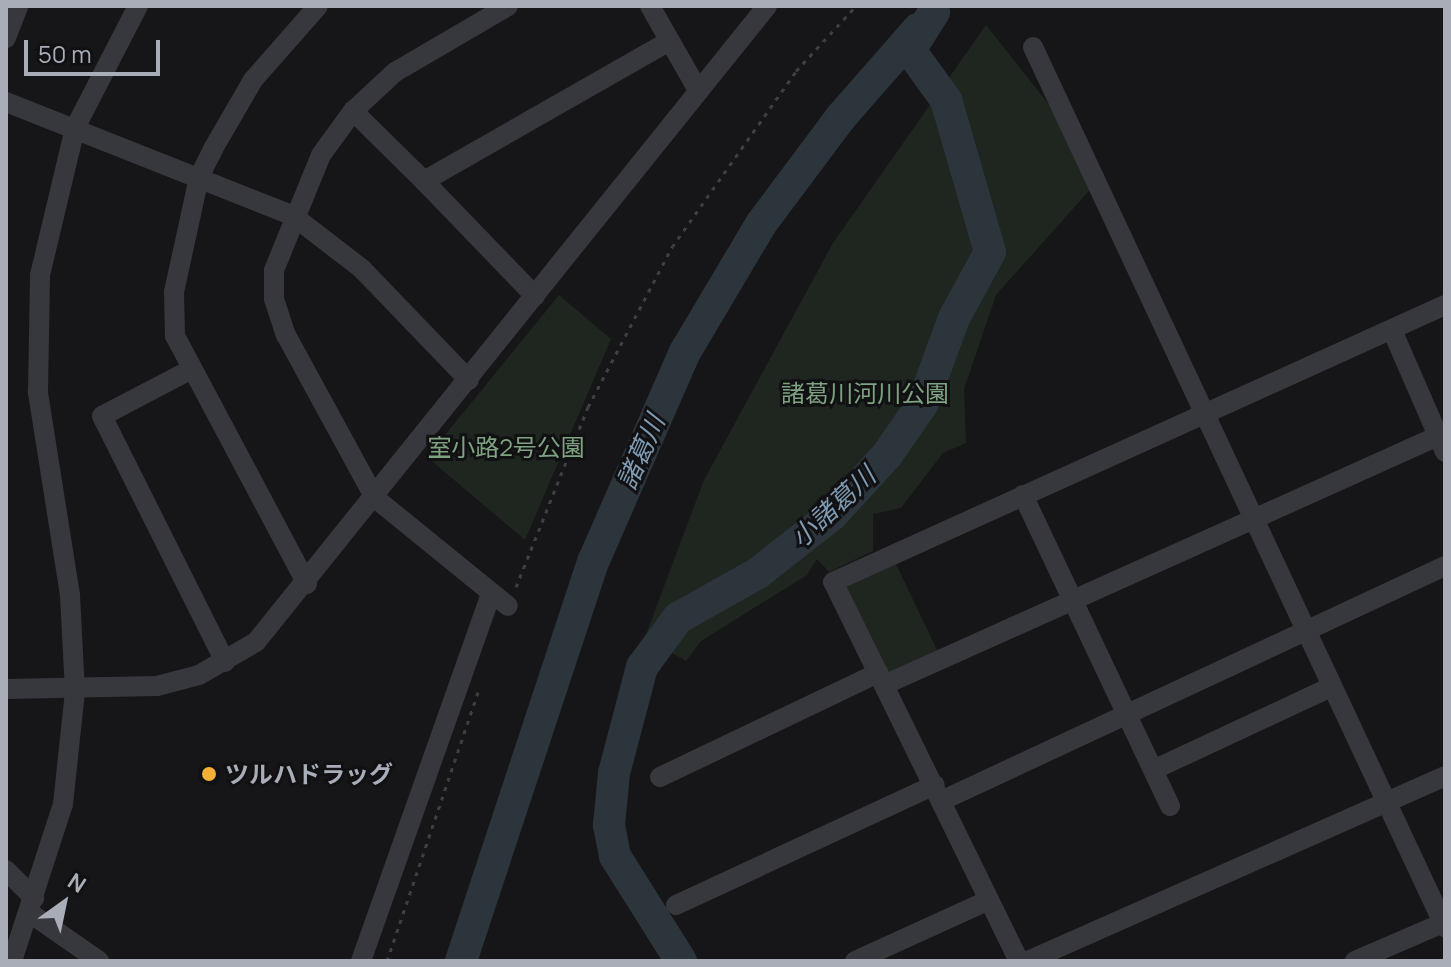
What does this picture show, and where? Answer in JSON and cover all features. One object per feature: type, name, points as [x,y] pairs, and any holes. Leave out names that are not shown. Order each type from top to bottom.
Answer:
[{"type":"street","points":[[6,38],[18,6]]},
{"type":"street","points":[[12,961],[63,804],[75,691],[70,595],[38,392],[36,332],[48,227],[75,128],[138,6]]},
{"type":"street","points":[[307,584],[190,370],[175,336],[174,292],[199,177],[253,80],[318,6]]},
{"type":"street","points":[[361,961],[500,600],[375,498],[286,335],[274,299],[274,270],[292,215],[321,155],[353,111],[395,72],[508,6]]},
{"type":"street","points":[[650,6],[698,90]]},
{"type":"street","points":[[6,689],[75,691],[157,686],[225,662],[256,642],[307,584],[767,6]]},
{"type":"street","points":[[424,181],[669,41]]},
{"type":"street","points":[[1033,47],[1209,412],[1305,632],[1444,925],[1355,961]]},
{"type":"street","points":[[6,102],[292,215],[362,269],[469,380]]},
{"type":"street","points":[[353,111],[535,296]]},
{"type":"street","points":[[1019,961],[833,582],[1445,305]]},
{"type":"street","points":[[660,777],[881,679],[1074,601],[1443,441],[1392,330]]},
{"type":"street","points":[[190,370],[102,416],[225,662]]},
{"type":"street","points":[[1023,495],[1170,806]]},
{"type":"street","points":[[676,905],[1127,714],[1445,566]]},
{"type":"street","points":[[1153,770],[1331,687]]},
{"type":"street","points":[[1028,961],[1445,776]]},
{"type":"street","points":[[6,870],[32,905],[99,961]]},
{"type":"street","points":[[855,961],[989,900]]},
{"type":"path","points":[[500,600],[588,407],[672,247],[796,71],[856,6]]},
{"type":"path","points":[[387,961],[482,680]]},
{"type":"green space","name":"諸葛川河川公園","points":[[986,25],[1104,174],[996,295],[964,389],[966,443],[943,453],[901,508],[873,514],[873,551],[829,572],[817,559],[807,575],[701,641],[686,661],[645,637],[704,480],[833,243]]},
{"type":"green space","name":"室小路2号公園","points":[[559,295],[611,339],[525,540],[427,457]]},
{"type":"green space","points":[[895,562],[938,652],[889,675],[845,584]]},
{"type":"waterway","points":[[928,6],[934,12]]},
{"type":"waterway","name":"小諸葛川","points":[[681,961],[615,856],[609,825],[614,773],[642,667],[678,618],[758,573],[832,515],[887,455],[923,403],[954,318],[990,252],[946,100],[910,50],[934,12]]},
{"type":"waterway","name":"諸葛川","points":[[461,961],[594,560],[685,352],[761,224],[841,117],[918,29]]},
{"type":"place","name":"ツルハドラッグ","points":[[209,774]]}]
